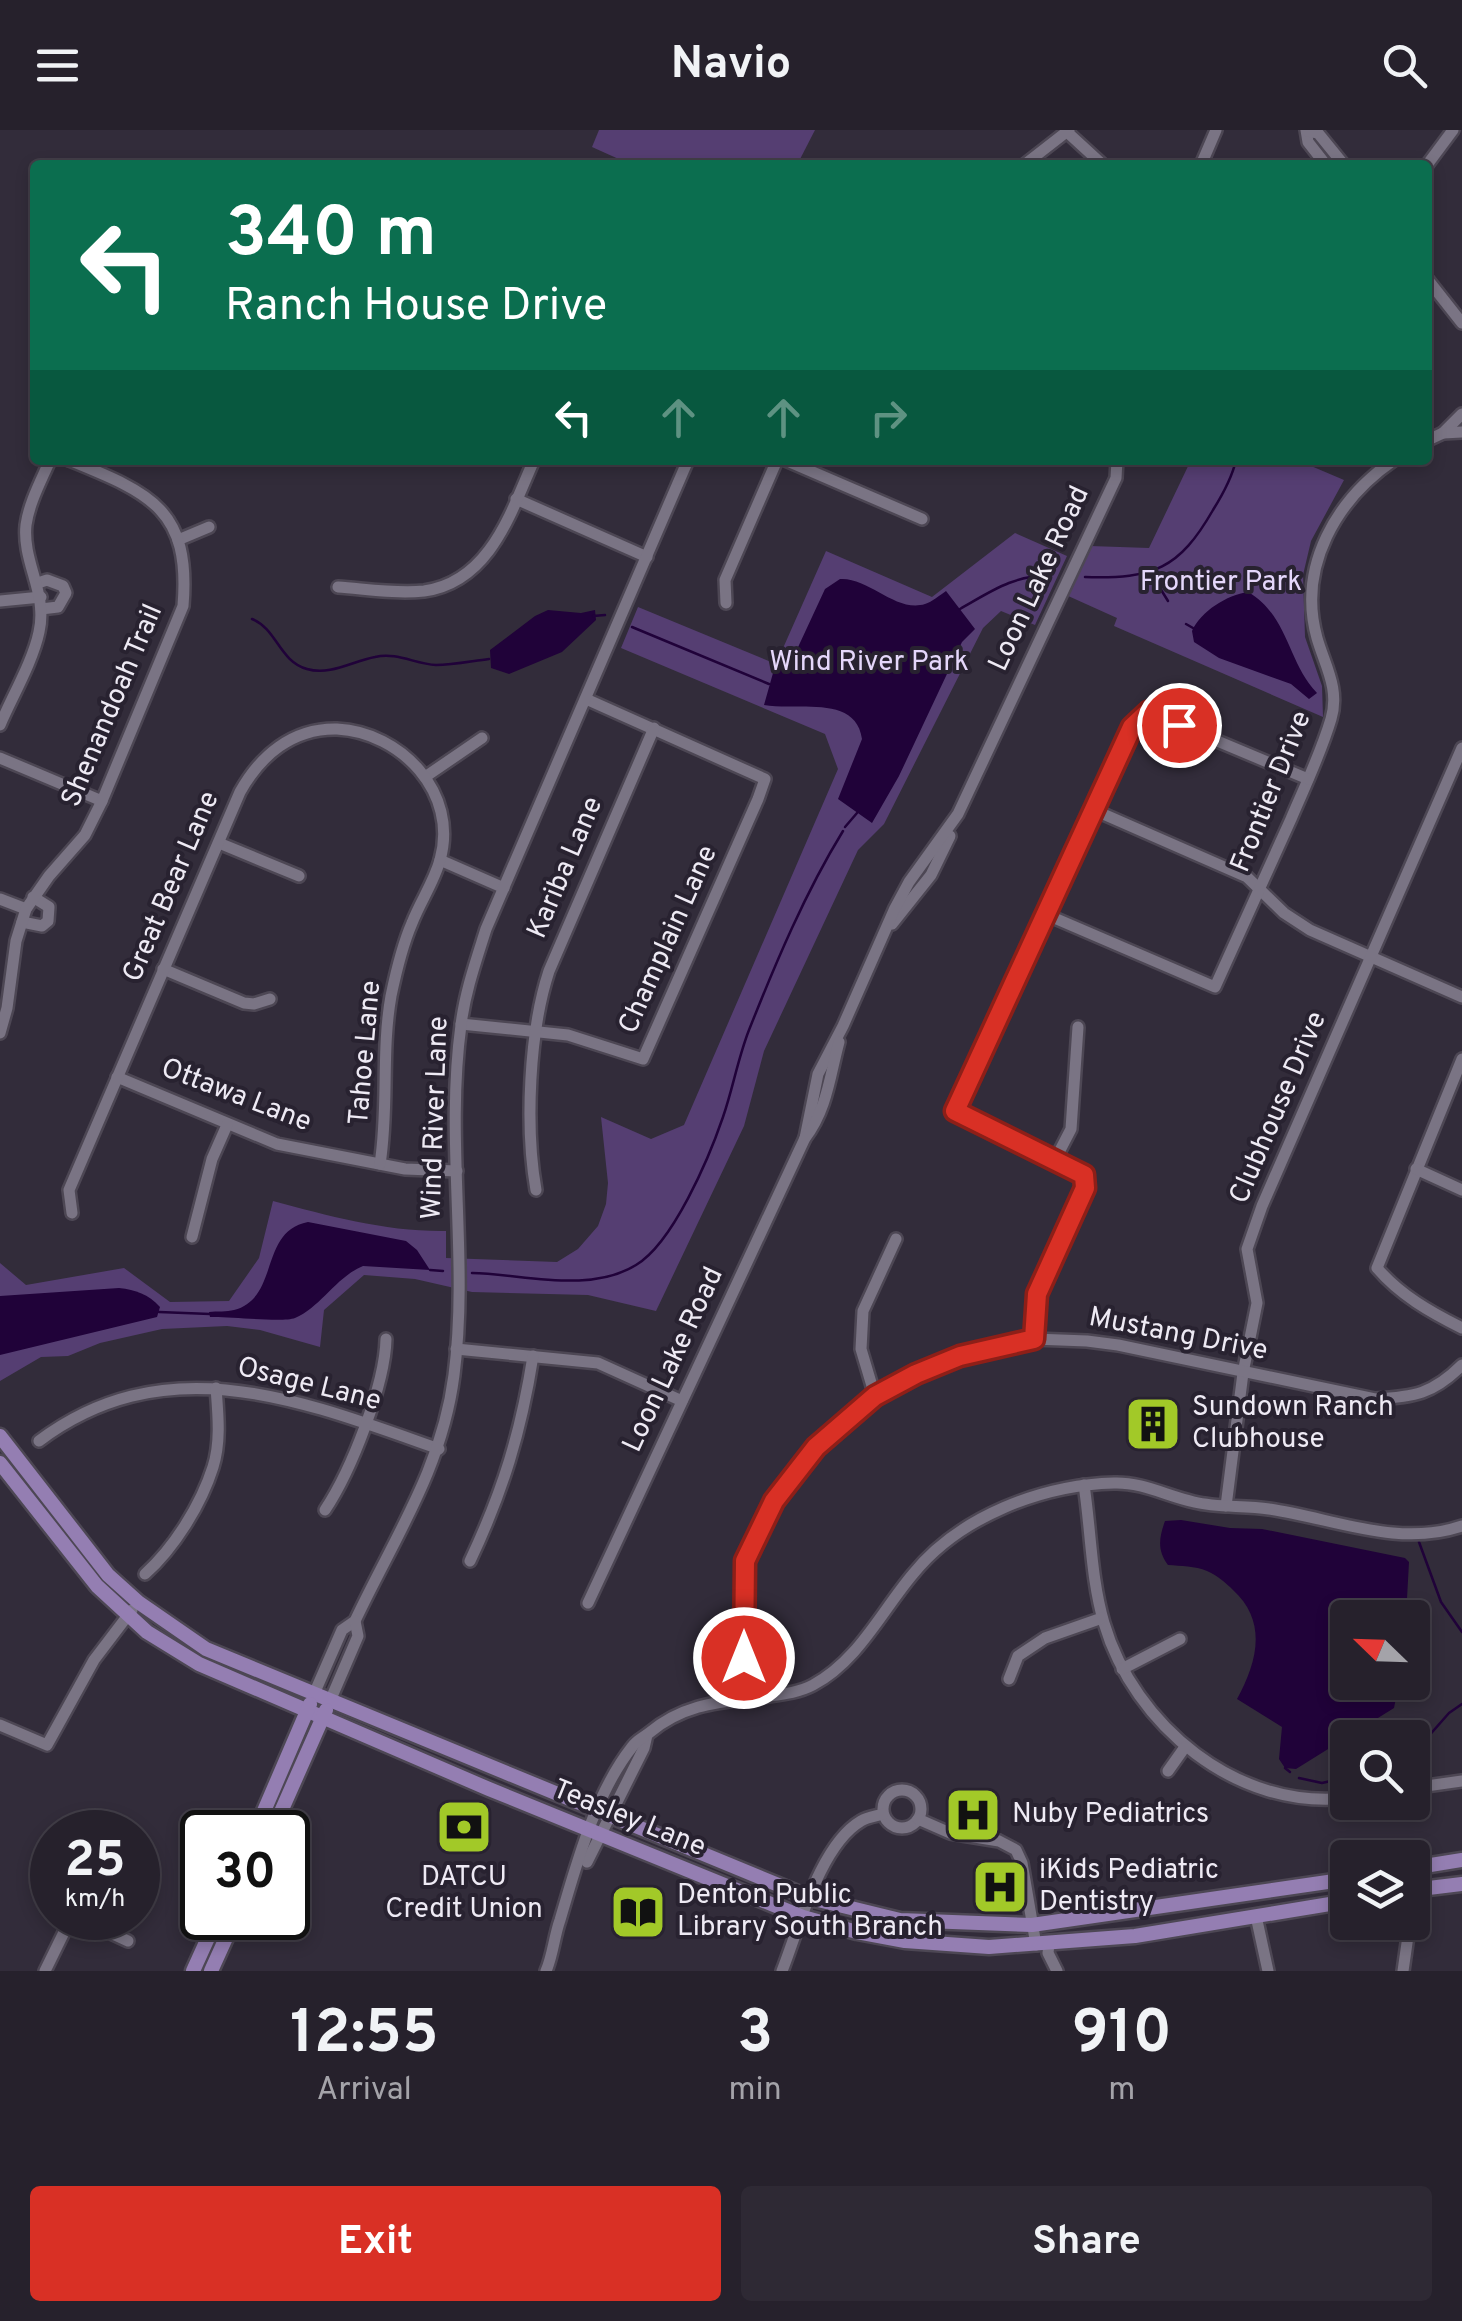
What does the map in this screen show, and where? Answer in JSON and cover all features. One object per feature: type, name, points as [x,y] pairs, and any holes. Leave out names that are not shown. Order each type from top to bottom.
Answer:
[{"type":"main road","points":[[0,1436],[5,1465],[108,1575],[133,1608]]},
{"type":"main road","name":"Teasley Lane","points":[[133,1608],[206,1649],[603,1814],[810,1898],[900,1920],[1032,1925],[1330,1882]]},
{"type":"main road","name":"Teasley Lane","points":[[133,1608],[148,1632],[199,1664],[803,1916],[905,1941],[989,1947],[1135,1936],[1330,1904]]},
{"type":"main road","points":[[264,1810],[314,1694]]},
{"type":"main road","points":[[282,1810],[330,1700]]},
{"type":"main road","points":[[1430,1865],[1462,1860]]},
{"type":"main road","points":[[1430,1888],[1462,1884]]},
{"type":"main road","points":[[193,1971],[207,1940]]},
{"type":"main road","points":[[211,1971],[225,1940]]},
{"type":"street","points":[[1203,160],[1216,130]]},
{"type":"street","points":[[1322,160],[1308,142],[1307,130],[1318,133],[1340,160]]},
{"type":"street","points":[[1431,160],[1453,130]]},
{"type":"street","points":[[1030,160],[1068,131],[1098,160]]},
{"type":"street","points":[[1432,285],[1462,323]]},
{"type":"street","points":[[1432,438],[1462,414]]},
{"type":"street","points":[[1442,433],[1462,432]]},
{"type":"street","points":[[0,725],[39,633],[41,603],[26,526],[48,465]]},
{"type":"street","name":"Shenandoah Trail","points":[[0,1033],[26,909],[85,834],[184,606],[186,568],[167,520],[143,493],[80,465]]},
{"type":"street","points":[[338,588],[404,592],[442,586],[478,564],[496,542],[532,465]]},
{"type":"street","name":"Wind River Lane","points":[[314,1694],[342,1630],[355,1621],[417,1502],[438,1449],[456,1348],[458,1055],[476,960],[686,465]]},
{"type":"street","points":[[726,603],[726,580],[775,465]]},
{"type":"street","points":[[797,465],[922,519]]},
{"type":"street","name":"Loon Lake Road","points":[[588,1603],[805,1138],[818,1074],[909,882],[951,826],[1116,478],[1117,465]]},
{"type":"street","name":"Frontier Drive","points":[[1046,914],[1215,987],[1332,717],[1336,697],[1316,635],[1313,610],[1320,549],[1355,491],[1388,465]]},
{"type":"street","points":[[516,499],[646,557]]},
{"type":"street","points":[[178,540],[209,526]]},
{"type":"street","points":[[0,601],[58,607],[66,593],[63,586],[48,580],[38,582]]},
{"type":"street","points":[[586,699],[654,728]]},
{"type":"street","points":[[1034,1339],[1037,1294],[1085,1188],[1084,1175],[955,1111],[1132,727],[1148,712],[1308,779]]},
{"type":"street","name":"Champlain Lane","points":[[461,1024],[568,1036],[644,1060],[765,779],[654,728]]},
{"type":"street","name":"Kariba Lane","points":[[536,1190],[532,1168],[538,1003],[654,728]]},
{"type":"street","name":"Great Bear Lane","points":[[72,1212],[69,1190],[252,770],[268,753],[304,734],[336,729],[370,734],[403,753],[426,777]]},
{"type":"street","points":[[426,777],[482,738]]},
{"type":"street","name":"Clubhouse Drive","points":[[1226,1506],[1243,1372],[1257,1303],[1247,1249],[1262,1206],[1462,748]]},
{"type":"street","points":[[0,758],[102,801]]},
{"type":"street","name":"Tahoe Lane","points":[[380,1164],[385,1132],[390,1000],[411,924],[440,860],[439,808],[426,777]]},
{"type":"street","points":[[1094,810],[1247,877],[1295,922],[1462,997]]},
{"type":"street","points":[[218,842],[300,876]]},
{"type":"street","points":[[440,860],[504,888]]},
{"type":"street","points":[[22,922],[42,926],[50,917],[49,907],[33,897]]},
{"type":"street","points":[[0,899],[26,909]]},
{"type":"street","points":[[164,970],[244,1003],[270,999]]},
{"type":"street","points":[[1055,1160],[1071,1129],[1078,1027]]},
{"type":"street","points":[[1462,1060],[1377,1268],[1416,1303],[1462,1328]]},
{"type":"street","name":"Ottawa Lane","points":[[117,1077],[277,1144],[425,1171],[456,1171]]},
{"type":"street","points":[[192,1237],[212,1159],[227,1125]]},
{"type":"street","points":[[1416,1170],[1462,1190]]},
{"type":"street","points":[[875,1396],[860,1349],[863,1311],[896,1240]]},
{"type":"street","name":"Mustang Drive","points":[[744,1699],[745,1561],[774,1501],[816,1447],[875,1396],[960,1356],[1034,1339],[1118,1345],[1374,1399],[1412,1397],[1443,1384],[1462,1366]]},
{"type":"street","points":[[326,1510],[353,1462],[386,1358],[386,1340]]},
{"type":"street","points":[[456,1348],[598,1363],[682,1401]]},
{"type":"street","points":[[470,1561],[512,1460],[533,1356]]},
{"type":"street","name":"Osage Lane","points":[[39,1441],[69,1419],[120,1398],[162,1388],[216,1388],[244,1389],[294,1401],[438,1449]]},
{"type":"street","points":[[145,1574],[163,1558],[214,1465],[219,1431],[216,1388]]},
{"type":"street","points":[[546,1971],[558,1926],[595,1832],[644,1748],[647,1735],[663,1721],[690,1708],[806,1689],[837,1670],[920,1565],[991,1513],[1044,1494],[1116,1482],[1194,1502],[1264,1508],[1370,1530],[1426,1533],[1462,1526]]},
{"type":"street","points":[[1084,1486],[1102,1618],[1122,1669],[1152,1715],[1186,1748],[1223,1772],[1266,1790],[1330,1797]]},
{"type":"street","points":[[0,1725],[47,1744],[94,1660],[133,1608]]},
{"type":"street","points":[[1009,1680],[1018,1656],[1045,1638],[1102,1618]]},
{"type":"street","name":"Wind River Lane","points":[[330,1700],[358,1636],[355,1621]]},
{"type":"street","points":[[1122,1669],[1180,1639]]},
{"type":"street","points":[[1168,1771],[1186,1748]]},
{"type":"street","points":[[1430,1785],[1462,1781]]},
{"type":"street","points":[[908,1791],[918,1800],[918,1819],[911,1826],[897,1828],[883,1814],[885,1799],[892,1793],[908,1791]]},
{"type":"street","points":[[782,1971],[810,1898],[840,1839],[862,1820],[883,1814]]},
{"type":"street","points":[[918,1819],[950,1833],[999,1841],[1016,1850],[1022,1863],[1032,1925],[1057,1971]]},
{"type":"street","points":[[1256,1916],[1268,1971]]},
{"type":"street","points":[[45,1971],[62,1940]]},
{"type":"street","points":[[1404,1971],[1408,1940]]},
{"type":"green space","points":[[599,130],[815,130],[800,160],[621,160],[592,147]]},
{"type":"green space","name":"Frontier Park","points":[[1189,465],[1309,465],[1344,480],[1311,541],[1303,575],[1305,637],[1322,686],[1323,717],[1114,626],[1117,618],[1066,595],[1090,546],[1149,548]]},
{"type":"green space","name":"Wind River Park","points":[[1015,533],[1067,556],[1035,625],[1001,611],[983,628],[884,824],[858,850],[764,1051],[744,1126],[656,1311],[588,1295],[472,1292],[415,1279],[364,1275],[324,1310],[320,1347],[260,1330],[227,1326],[162,1329],[100,1343],[68,1356],[41,1357],[0,1381],[0,1263],[26,1285],[124,1268],[170,1302],[229,1301],[259,1258],[273,1201],[380,1226],[446,1231],[446,1258],[557,1262],[578,1249],[598,1226],[606,1204],[608,1183],[601,1117],[651,1139],[684,1125],[838,769],[825,734],[621,648],[638,607],[776,664],[826,551],[932,597]]},
{"type":"shaded area","points":[[840,579],[861,583],[904,604],[928,603],[946,591],[975,629],[962,642],[899,776],[872,823],[838,799],[862,739],[849,716],[823,707],[764,705],[775,666],[793,658],[825,589]]},
{"type":"shaded area","points":[[1248,592],[1262,602],[1280,626],[1299,668],[1317,693],[1309,699],[1291,684],[1219,658],[1194,642],[1192,631],[1208,611],[1223,600]]},
{"type":"shaded area","points":[[548,610],[595,610],[596,620],[562,652],[509,674],[491,668],[490,650]]},
{"type":"shaded area","points":[[308,1222],[406,1241],[430,1270],[363,1266],[295,1318],[210,1317],[209,1312],[234,1310],[248,1303],[265,1279],[282,1238]]},
{"type":"shaded area","points":[[119,1288],[151,1299],[160,1307],[157,1317],[0,1355],[0,1296]]},
{"type":"shaded area","points":[[1165,1521],[1262,1529],[1405,1558],[1409,1562],[1407,1600],[1330,1600],[1330,1700],[1396,1700],[1394,1708],[1375,1720],[1330,1720],[1330,1748],[1296,1769],[1285,1768],[1279,1759],[1282,1727],[1237,1699],[1254,1657],[1251,1615],[1244,1602],[1214,1575],[1198,1568],[1168,1565],[1160,1538]]},
{"type":"waterway","points":[[1085,577],[1129,576],[1176,558],[1201,530],[1234,465]]},
{"type":"waterway","points":[[1157,571],[1155,580],[1168,601]]},
{"type":"waterway","points":[[960,609],[1014,581],[1051,576]]},
{"type":"waterway","points":[[593,616],[605,615]]},
{"type":"waterway","points":[[252,619],[267,630],[290,659],[316,671],[383,656],[436,665],[489,659]]},
{"type":"waterway","points":[[1186,624],[1193,628]]},
{"type":"waterway","points":[[632,627],[769,684]]},
{"type":"waterway","points":[[845,827],[857,813]]},
{"type":"waterway","points":[[472,1273],[598,1279],[618,1274],[650,1254],[676,1219],[709,1154],[745,1041],[770,979],[804,903],[843,831]]},
{"type":"waterway","points":[[430,1270],[443,1271]]},
{"type":"waterway","points":[[159,1312],[210,1314]]},
{"type":"waterway","points":[[1419,1542],[1441,1602],[1462,1632]]},
{"type":"waterway","points":[[1430,1735],[1462,1704]]},
{"type":"waterway","points":[[1285,1768],[1290,1772]]},
{"type":"waterway","points":[[1299,1778],[1330,1781]]},
{"type":"place","name":"Sundown Ranch Clubhouse","points":[[1153,1424]]},
{"type":"place","name":"Nuby Pediatrics","points":[[973,1815]]},
{"type":"place","name":"DATCU Credit Union","points":[[464,1827]]},
{"type":"place","name":"iKids Pediatric Dentistry","points":[[1000,1887]]},
{"type":"place","name":"Denton Public Library South Branch","points":[[638,1912]]},
{"type":"route","points":[[744,1658],[745,1561],[752,1540],[774,1501],[816,1447],[875,1396],[916,1374],[960,1356],[1034,1339],[1037,1294],[1085,1188],[1084,1175],[955,1111],[1132,727],[1148,712],[1179,725]]}]
